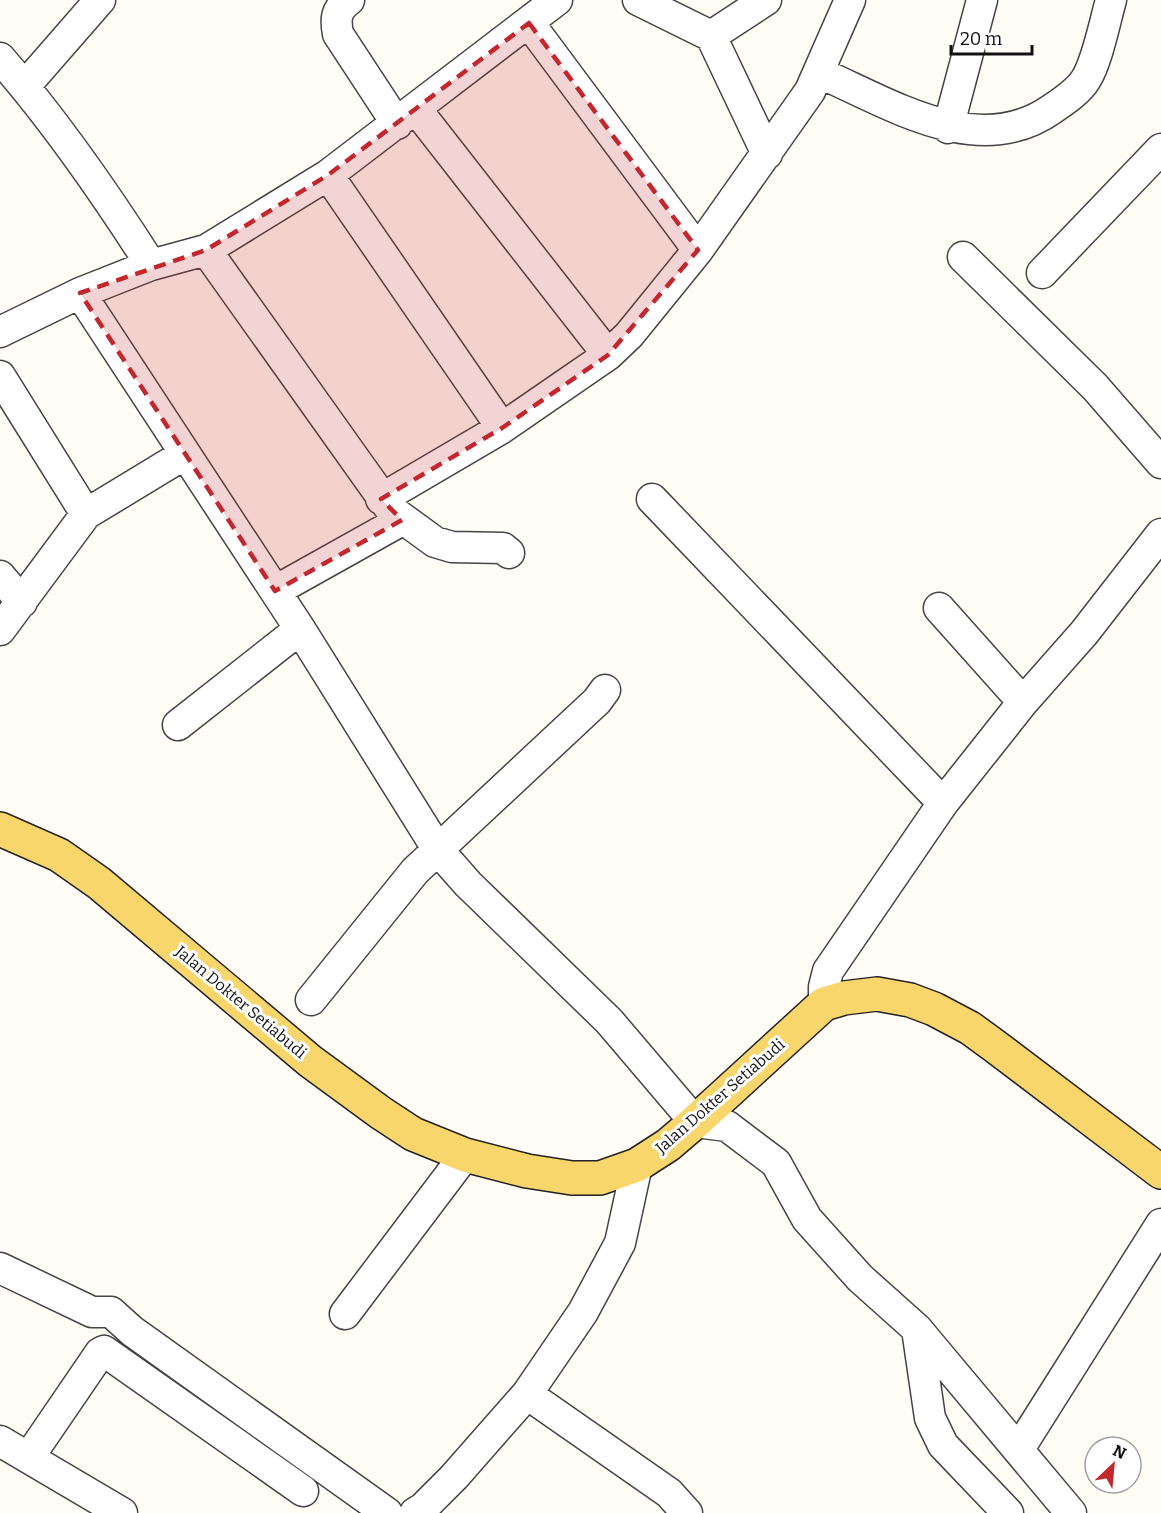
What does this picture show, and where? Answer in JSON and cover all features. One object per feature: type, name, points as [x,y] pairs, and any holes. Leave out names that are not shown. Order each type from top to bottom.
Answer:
[{"type":"main road","name":"Jalan Dokter Setiabudi","points":[[0,829],[59,855],[99,883],[310,1061],[381,1113],[413,1134],[465,1155],[527,1171],[572,1178],[600,1178],[637,1165],[668,1145],[695,1122],[824,1004],[844,998],[877,994],[910,1000],[934,1009],[970,1028],[1161,1172]]},
{"type":"street","points":[[349,0],[339,9],[335,20],[338,34],[608,355]]},
{"type":"street","points":[[0,332],[80,292],[151,265],[206,250],[328,175],[557,0]]},
{"type":"street","points":[[638,0],[711,36],[767,153]]},
{"type":"street","points":[[711,36],[766,0]]},
{"type":"street","points":[[381,499],[502,428],[608,355],[656,304],[698,250],[767,153],[820,73],[850,0]]},
{"type":"street","points":[[948,128],[982,0]]},
{"type":"street","points":[[820,73],[948,128],[981,131],[1011,129],[1040,118],[1068,98],[1087,79],[1111,0]]},
{"type":"street","points":[[25,87],[97,1]]},
{"type":"street","points":[[529,23],[698,250]]},
{"type":"street","points":[[0,58],[25,87],[101,188],[151,265]]},
{"type":"street","points":[[1041,273],[1161,149]]},
{"type":"street","points":[[328,175],[502,428]]},
{"type":"street","points":[[206,250],[381,499],[402,520],[435,542],[452,548],[503,548],[509,552]]},
{"type":"street","points":[[963,256],[1095,387],[1161,463]]},
{"type":"street","points":[[80,292],[300,629],[438,850],[468,884],[609,1021],[695,1122],[727,1126],[776,1163],[807,1219],[860,1278],[917,1329],[1071,1513]]},
{"type":"street","points":[[0,376],[86,514]]},
{"type":"street","points":[[0,630],[86,514],[185,454]]},
{"type":"street","points":[[652,499],[942,803]]},
{"type":"street","points":[[275,591],[402,520]]},
{"type":"street","points":[[824,1004],[824,987],[828,971],[942,803],[1023,702],[1084,633],[1159,540]]},
{"type":"street","points":[[0,576],[21,602]]},
{"type":"street","points":[[939,608],[1023,702]]},
{"type":"street","points":[[178,725],[300,629]]},
{"type":"street","points":[[311,1000],[415,872],[597,701],[605,690]]},
{"type":"street","points":[[345,1314],[465,1155]]},
{"type":"street","points":[[415,1513],[454,1477],[527,1394],[583,1312],[620,1243],[637,1165]]},
{"type":"street","points":[[1019,1449],[1161,1224]]},
{"type":"street","points":[[0,1268],[92,1312],[111,1312],[132,1331],[387,1513]]},
{"type":"street","points":[[917,1329],[930,1418],[943,1445],[1008,1513]]},
{"type":"street","points":[[29,1457],[100,1353],[104,1351],[303,1491]]},
{"type":"street","points":[[527,1394],[669,1493],[687,1513]]},
{"type":"street","points":[[0,1441],[122,1513]]},
{"type":"highlighted area","points":[[529,23],[698,250],[608,355],[502,428],[381,499],[402,520],[275,591],[80,293],[206,250],[328,175]]}]
